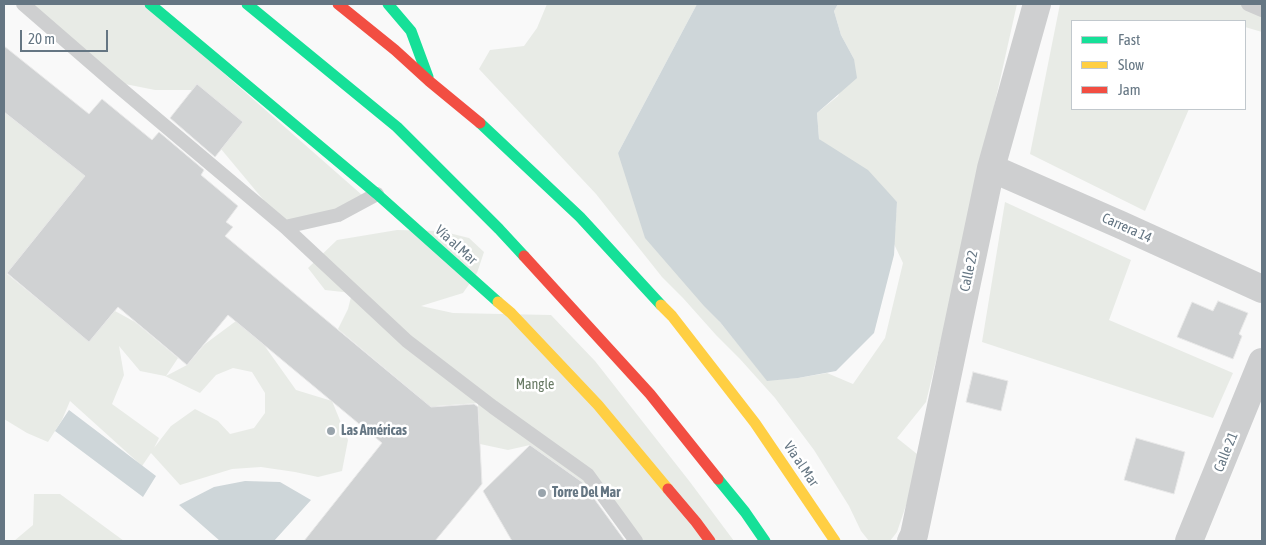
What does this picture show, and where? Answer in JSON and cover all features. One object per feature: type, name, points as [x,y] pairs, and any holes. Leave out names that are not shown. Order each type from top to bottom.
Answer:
[{"type":"main road","name":"Vía al Mar","points":[[150,4],[377,194],[511,313],[598,405],[710,541]]},
{"type":"main road","points":[[247,4],[397,127],[499,230],[650,394],[745,512],[765,541]]},
{"type":"main road","name":"Vía al Mar","points":[[338,4],[481,124],[580,217],[672,316],[755,423],[835,541]]},
{"type":"main road","points":[[388,4],[411,31],[429,81]]},
{"type":"street","name":"Calle 22","points":[[911,541],[991,168],[1037,4]]},
{"type":"street","name":"Carrera 14","points":[[991,168],[1262,289]]},
{"type":"street","name":"Calle 21","points":[[1189,541],[1262,362]]},
{"type":"lane","points":[[23,4],[285,227],[407,341],[493,407],[588,475],[636,541]]},
{"type":"lane","points":[[1248,4],[1262,10]]},
{"type":"lane","points":[[285,227],[338,216],[377,194]]},
{"type":"green space","points":[[30,4],[145,4],[362,195],[324,218],[286,227],[221,149],[243,122],[193,90],[155,90],[115,82]]},
{"type":"green space","points":[[547,4],[697,4],[618,153],[720,322],[767,380],[798,378],[827,373],[853,384],[885,338],[903,263],[894,244],[897,202],[819,139],[817,113],[838,96],[854,59],[841,35],[834,11],[838,4],[1017,4],[926,402],[897,438],[922,458],[897,532],[890,541],[869,541],[861,531],[849,506],[814,450],[775,398],[662,277],[596,194],[479,69],[490,50],[524,46],[537,28]]},
{"type":"green space","points":[[1060,4],[1262,4],[1262,32],[1246,27],[1246,20],[1071,20],[1071,110],[1189,110],[1145,211],[1030,154]]},
{"type":"green space","points":[[4,112],[59,155],[101,170],[75,189],[7,274],[89,341],[115,311],[135,322],[178,358],[166,376],[187,365],[205,344],[236,321],[264,345],[296,390],[332,401],[348,440],[342,471],[318,477],[261,467],[232,469],[180,485],[151,453],[142,466],[70,401],[62,420],[48,442],[27,433],[4,419]],"holes":[[[119,346],[140,371],[165,376],[200,393],[216,375],[233,368],[252,372],[265,393],[265,413],[254,428],[230,434],[218,421],[195,409],[171,426],[154,448],[159,438],[112,404],[124,375]]]},
{"type":"green space","points":[[1005,202],[1131,260],[1109,320],[1233,373],[1213,418],[982,342]]},
{"type":"green space","name":"Mangle","points":[[397,230],[441,231],[469,238],[484,252],[477,273],[463,293],[421,306],[453,313],[551,315],[595,361],[734,541],[628,541],[588,486],[530,445],[508,450],[480,444],[478,403],[436,406],[436,428],[419,397],[338,329],[348,309],[352,293],[325,290],[308,268],[337,240]]},
{"type":"green space","points":[[34,494],[60,494],[124,541],[14,541],[33,525]]},
{"type":"shaded area","points":[[697,4],[838,4],[834,11],[841,35],[854,59],[857,78],[817,113],[819,139],[868,170],[897,202],[894,255],[874,333],[836,371],[767,381],[720,322],[645,238],[618,153]]},
{"type":"shaded area","points":[[69,410],[156,476],[143,497],[55,431]]},
{"type":"shaded area","points":[[245,481],[280,482],[311,500],[274,541],[220,541],[179,505],[214,487]]},
{"type":"building","points":[[4,46],[89,114],[102,99],[152,140],[159,132],[204,170],[201,175],[238,206],[226,222],[233,227],[225,236],[431,407],[474,404],[478,407],[482,484],[435,541],[304,541],[382,443],[228,315],[187,365],[118,307],[89,342],[7,273],[85,176],[4,112]]},
{"type":"building","points":[[197,84],[243,122],[215,157],[170,118]]},
{"type":"building","points":[[1218,301],[1248,313],[1239,334],[1242,336],[1233,359],[1177,337],[1192,302],[1213,311]]},
{"type":"building","points":[[973,372],[1008,381],[1001,411],[966,402]]},
{"type":"building","points":[[1136,438],[1185,452],[1174,494],[1124,480]]},
{"type":"building","name":"Torre Del Mar","points":[[530,445],[582,482],[625,541],[512,541],[483,491]]},
{"type":"traffic: fast","points":[[150,4],[377,194],[498,302]]},
{"type":"traffic: fast","points":[[247,4],[397,127],[524,256]]},
{"type":"traffic: fast","points":[[388,4],[411,31],[428,77]]},
{"type":"traffic: fast","points":[[480,123],[580,217],[661,305]]},
{"type":"traffic: fast","points":[[718,479],[745,512],[765,541]]},
{"type":"traffic: slow","points":[[498,302],[511,313],[598,405],[668,489]]},
{"type":"traffic: slow","points":[[661,305],[672,316],[755,423],[835,541]]},
{"type":"traffic: jam","points":[[338,4],[480,123]]},
{"type":"traffic: jam","points":[[524,256],[650,394],[718,479]]},
{"type":"traffic: jam","points":[[668,489],[710,541]]},
{"type":"place","name":"Las Américas","points":[[331,431]]},
{"type":"place","name":"Torre Del Mar","points":[[542,493]]}]
